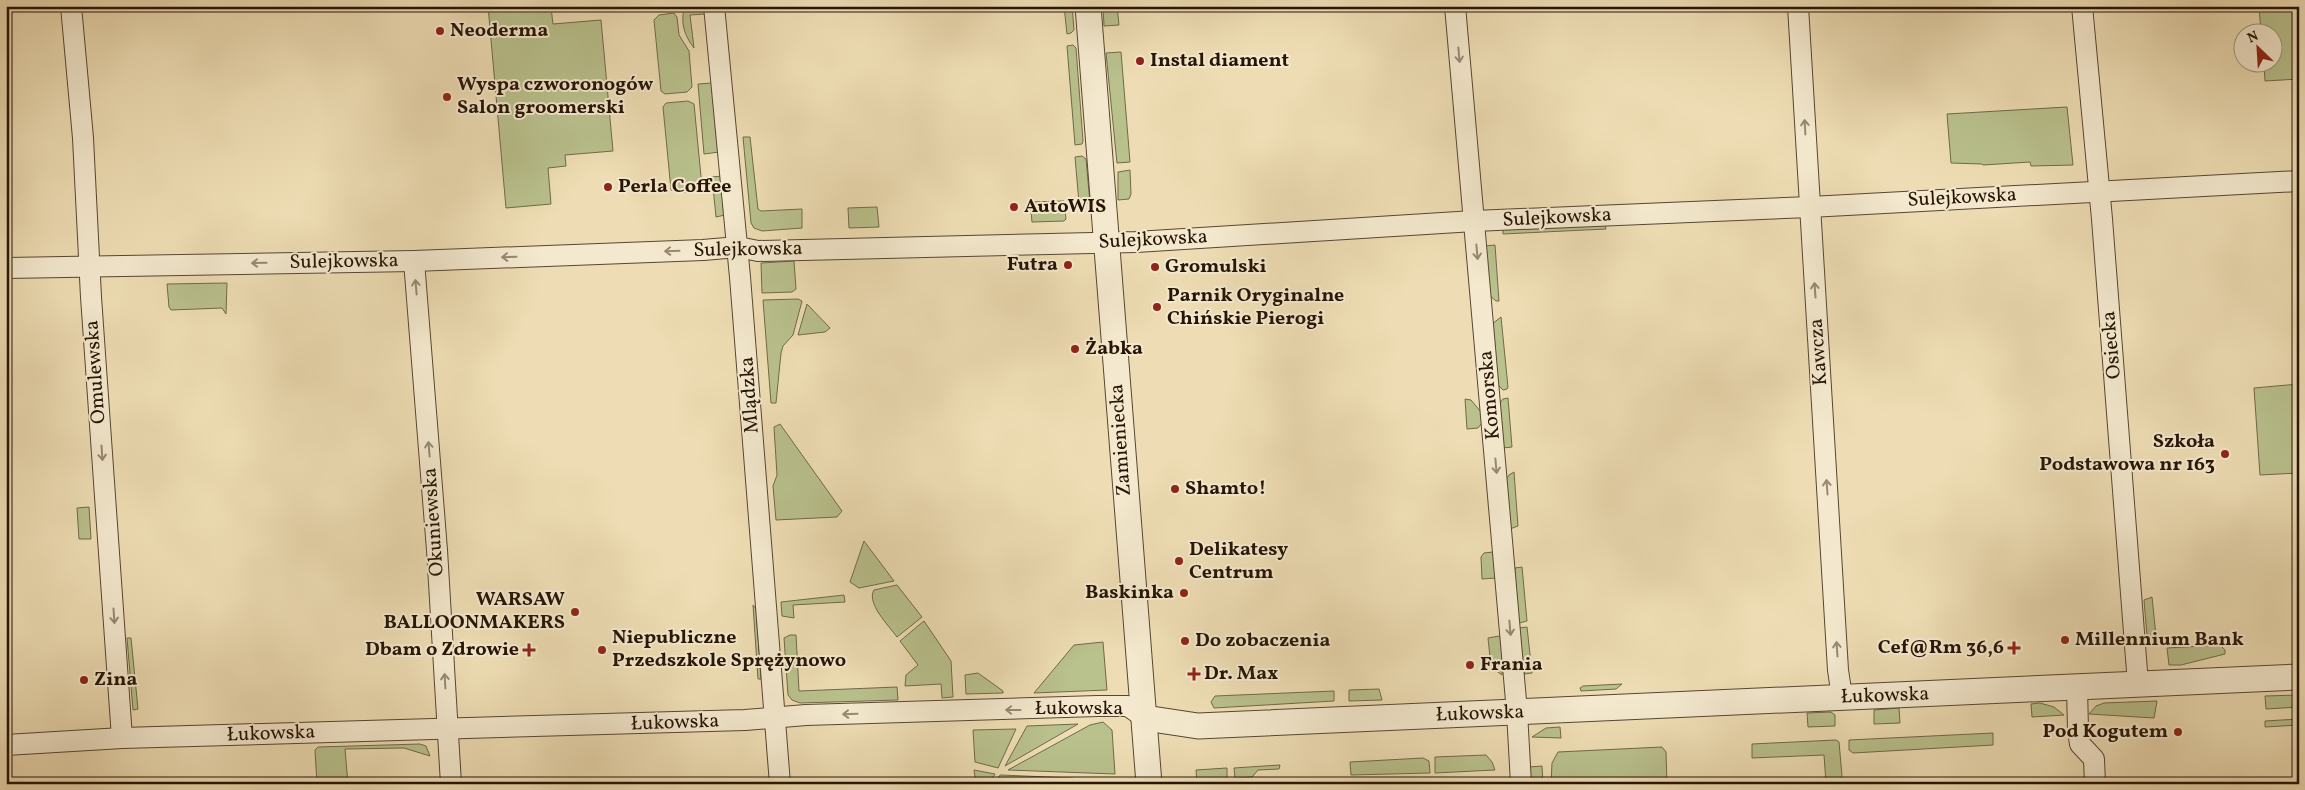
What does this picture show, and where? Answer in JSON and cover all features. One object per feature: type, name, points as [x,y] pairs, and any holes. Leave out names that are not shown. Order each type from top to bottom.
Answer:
[{"type":"street","name":"Omulewska","points":[[71,6],[83,138],[122,738]]},
{"type":"street","name":"Mlądzka","points":[[714,6],[738,247],[780,784]]},
{"type":"street","name":"Zamieniecka","points":[[1088,6],[1138,664],[1145,718],[1149,784]]},
{"type":"street","name":"Komorska","points":[[1455,6],[1517,712],[1521,784]]},
{"type":"street","name":"Kawcza","points":[[1798,6],[1838,670],[1842,697]]},
{"type":"street","name":"Osiecka","points":[[2082,6],[2099,190],[2138,684]]},
{"type":"street","name":"Sulejkowska","points":[[6,268],[90,265],[414,261],[738,247],[758,251],[1106,243],[1474,221],[1810,207],[2099,190],[2299,181]]},
{"type":"street","name":"Okuniewska","points":[[414,261],[437,550],[451,784]]},
{"type":"street","name":"Łukowska","points":[[6,745],[122,738],[776,719],[816,715],[1128,706],[1145,718],[1198,726],[2299,677]]},
{"type":"street","points":[[2077,687],[2080,744],[2094,759],[2095,784]]},
{"type":"green space","points":[[488,6],[533,6],[534,11],[546,10],[546,7],[551,7],[553,24],[601,20],[613,151],[565,155],[566,166],[548,168],[551,204],[506,208]]},
{"type":"green space","points":[[685,6],[704,6],[705,14],[690,15],[694,48],[684,28]]},
{"type":"green space","points":[[1064,6],[1072,6],[1074,30],[1067,34]]},
{"type":"green space","points":[[1103,6],[1117,6],[1119,25],[1104,26]]},
{"type":"green space","points":[[2259,6],[2299,6],[2299,79],[2265,81],[2264,72],[2282,72],[2282,22],[2260,22]]},
{"type":"green space","points":[[674,13],[677,17],[679,35],[689,51],[692,87],[687,92],[665,94],[661,91],[654,20],[659,15]]},
{"type":"green space","points":[[1073,45],[1076,48],[1083,141],[1082,144],[1075,145],[1067,46]]},
{"type":"green space","points":[[1121,52],[1130,162],[1117,163],[1106,53]]},
{"type":"green space","points":[[712,83],[719,152],[704,154],[698,84]]},
{"type":"green space","points":[[688,101],[694,104],[702,187],[691,191],[678,192],[671,190],[663,107],[666,103]]},
{"type":"green space","points":[[2067,107],[2073,165],[2031,166],[2030,162],[1983,165],[1951,163],[1947,114]]},
{"type":"green space","points":[[743,137],[750,137],[758,209],[761,211],[802,209],[802,228],[762,231],[754,228],[751,223]]},
{"type":"green space","points":[[1082,156],[1086,159],[1090,203],[1079,203],[1075,157]]},
{"type":"green space","points":[[1130,170],[1131,194],[1129,199],[1118,200],[1118,172]]},
{"type":"green space","points":[[722,176],[725,215],[716,217],[712,177]]},
{"type":"green space","points":[[1064,201],[1066,219],[1064,221],[1032,222],[1030,202]]},
{"type":"green space","points":[[877,207],[879,227],[849,228],[848,208]]},
{"type":"green space","points":[[1605,225],[1606,229],[1503,234],[1503,229]]},
{"type":"green space","points":[[1495,245],[1499,301],[1496,301],[1489,295],[1485,246]]},
{"type":"green space","points":[[794,261],[796,289],[792,292],[762,293],[761,263]]},
{"type":"green space","points":[[227,283],[226,314],[222,308],[171,310],[169,307],[167,284]]},
{"type":"green space","points":[[798,299],[802,301],[793,335],[783,346],[781,353],[776,403],[771,403],[763,300]]},
{"type":"green space","points":[[807,304],[830,328],[825,332],[798,335]]},
{"type":"green space","points":[[1501,317],[1508,387],[1503,390],[1497,384],[1492,324]]},
{"type":"green space","points":[[2299,384],[2299,473],[2260,475],[2254,388]]},
{"type":"green space","points":[[1508,398],[1512,447],[1503,448],[1498,406],[1503,399]]},
{"type":"green space","points":[[1465,399],[1471,400],[1481,412],[1482,423],[1478,428],[1467,429]]},
{"type":"green space","points":[[780,424],[842,511],[837,517],[776,520],[773,486],[777,475],[774,427]]},
{"type":"green space","points":[[1514,472],[1518,526],[1510,529],[1505,481]]},
{"type":"green space","points":[[89,507],[91,539],[79,539],[77,508]]},
{"type":"green space","points":[[864,541],[894,581],[859,588],[850,582]]},
{"type":"green space","points":[[1493,552],[1496,578],[1482,579],[1481,557],[1484,553]]},
{"type":"green space","points":[[1522,567],[1527,621],[1519,623],[1517,622],[1515,568]]},
{"type":"green space","points":[[897,585],[922,617],[897,637],[876,608],[872,595],[874,590]]},
{"type":"green space","points":[[844,595],[845,602],[793,605],[794,618],[782,616],[781,602]]},
{"type":"green space","points":[[2152,597],[2156,636],[2149,638],[2147,636],[2144,600]]},
{"type":"green space","points":[[753,605],[756,609],[761,679],[758,679]]},
{"type":"green space","points":[[924,621],[951,661],[953,697],[942,698],[941,684],[905,686],[906,675],[918,665],[900,641]]},
{"type":"green space","points":[[1527,627],[1532,673],[1524,674],[1519,628]]},
{"type":"green space","points":[[796,635],[799,691],[897,687],[898,700],[800,703],[792,700],[788,695],[784,638]]},
{"type":"green space","points":[[1499,636],[1502,640],[1502,675],[1491,667],[1488,638]]},
{"type":"green space","points":[[127,638],[131,638],[138,709],[133,710]]},
{"type":"green space","points":[[1103,642],[1107,690],[1034,693],[1074,645]]},
{"type":"green space","points":[[2220,645],[2225,650],[2225,654],[2181,665],[2169,665],[2167,648]]},
{"type":"green space","points":[[978,673],[1003,691],[1003,693],[966,694],[965,675]]},
{"type":"green space","points":[[1622,684],[1616,689],[1581,691],[1580,688],[1583,686]]},
{"type":"green space","points":[[1379,689],[1382,700],[1349,701],[1349,690]]},
{"type":"green space","points":[[1334,691],[1334,701],[1214,708],[1211,702],[1215,696]]},
{"type":"green space","points":[[2299,695],[2299,707],[2266,709],[2265,696]]},
{"type":"green space","points":[[2157,701],[2154,718],[2089,714],[2096,706],[2104,703]]},
{"type":"green space","points":[[2040,703],[2054,707],[2064,715],[2032,717],[2031,704]]},
{"type":"green space","points":[[1899,708],[1900,723],[1874,724],[1874,710]]},
{"type":"green space","points":[[1831,712],[1835,715],[1835,726],[1808,727],[1807,713]]},
{"type":"green space","points":[[2299,719],[2299,725],[2265,727],[2265,721]]},
{"type":"green space","points":[[1103,722],[1112,730],[1115,774],[1008,770],[1090,725]]},
{"type":"green space","points":[[1078,724],[1005,766],[1027,726]]},
{"type":"green space","points":[[1560,727],[1561,738],[1532,737],[1546,728]]},
{"type":"green space","points":[[1016,729],[998,768],[975,762],[973,730]]},
{"type":"green space","points":[[1993,733],[1993,745],[1853,753],[1849,750],[1849,740]]},
{"type":"green space","points":[[1836,740],[1839,742],[1842,776],[1833,783],[1826,783],[1824,755],[1752,758],[1752,744]]},
{"type":"green space","points":[[420,744],[426,746],[430,756],[404,748],[345,749],[348,784],[317,784],[315,750],[318,747]]},
{"type":"green space","points":[[1662,747],[1666,752],[1667,784],[1551,784],[1552,763],[1558,752]]},
{"type":"green space","points":[[1486,755],[1492,762],[1495,770],[1435,773],[1435,757]]},
{"type":"green space","points":[[1423,758],[1429,761],[1430,773],[1351,775],[1350,762]]},
{"type":"green space","points":[[1280,765],[1279,769],[1258,770],[1252,777],[1235,778],[1234,768]]},
{"type":"green space","points":[[1542,766],[1543,784],[1531,784],[1529,767]]},
{"type":"green space","points":[[1227,768],[1227,780],[1197,783],[1196,770]]},
{"type":"green space","points":[[974,770],[995,774],[989,784],[976,784]]},
{"type":"green space","points":[[1000,775],[1073,778],[1080,784],[995,784]]},
{"type":"place","name":"Neoderma","points":[[440,31]]},
{"type":"place","name":"Instal diament","points":[[1140,61]]},
{"type":"place","name":"Wyspa czworonogów Salon groomerski","points":[[447,97]]},
{"type":"place","name":"Perla Coffee","points":[[608,187]]},
{"type":"place","name":"AutoWIS","points":[[1014,207]]},
{"type":"place","name":"Futra","points":[[1068,265]]},
{"type":"place","name":"Gromulski","points":[[1155,267]]},
{"type":"place","name":"Parnik Oryginalne Chińskie Pierogi","points":[[1157,307]]},
{"type":"place","name":"Żabka","points":[[1075,349]]},
{"type":"place","name":"Szkoła Podstawowa nr 163","points":[[2225,454]]},
{"type":"place","name":"Shamto!","points":[[1175,489]]},
{"type":"place","name":"Delikatesy Centrum","points":[[1179,561]]},
{"type":"place","name":"Baskinka","points":[[1184,593]]},
{"type":"place","name":"WARSAW BALLOONMAKERS","points":[[575,612]]},
{"type":"place","name":"Millennium Bank","points":[[2065,640]]},
{"type":"place","name":"Do zobaczenia","points":[[1185,641]]},
{"type":"place","name":"Cef@Rm 36,6","points":[[2014,648]]},
{"type":"place","name":"Dbam o Zdrowie","points":[[529,650]]},
{"type":"place","name":"Niepubliczne Przedszkole Sprężynowo","points":[[602,650]]},
{"type":"place","name":"Frania","points":[[1470,665]]},
{"type":"place","name":"Dr. Max","points":[[1194,674]]},
{"type":"place","name":"Zina","points":[[84,680]]},
{"type":"place","name":"Pod Kogutem","points":[[2178,732]]}]
